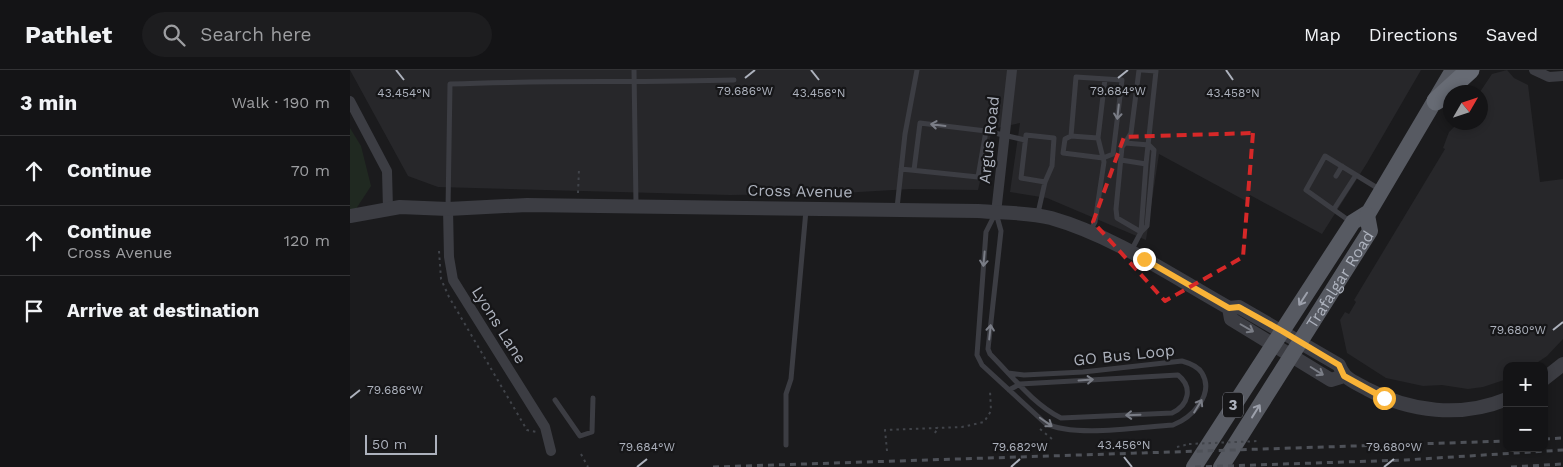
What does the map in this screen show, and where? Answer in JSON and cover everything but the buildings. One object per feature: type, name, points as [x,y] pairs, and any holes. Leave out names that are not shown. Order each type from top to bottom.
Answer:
[{"type":"highway","points":[[1436,101],[1470,70]]},
{"type":"main road","name":"Trafalgar Road","points":[[1194,467],[1352,223],[1367,215],[1453,70]]},
{"type":"main road","name":"Trafalgar Road","points":[[1221,467],[1370,231],[1367,215]]},
{"type":"street","name":"Argus Road","points":[[996,213],[1012,70]]},
{"type":"street","points":[[1534,70],[1549,77],[1563,76]]},
{"type":"street","points":[[350,101],[387,171],[388,209]]},
{"type":"street","name":"Cross Avenue","points":[[350,216],[388,209],[636,206],[896,210],[996,213],[1050,218],[1159,266],[1229,308],[1231,319],[1277,337],[1296,349],[1331,380],[1344,376],[1384,398],[1426,410],[1461,410],[1492,405],[1503,400]]},
{"type":"street","name":"Lyons Lane","points":[[448,209],[449,257],[453,280],[545,427],[550,451]]},
{"type":"street","points":[[1548,376],[1563,364]]},
{"type":"lane","points":[[634,70],[636,83],[636,206]]},
{"type":"lane","points":[[896,210],[917,70]]},
{"type":"lane","points":[[1130,253],[1140,232],[1147,145],[1156,71],[1140,70],[1130,133],[1122,148],[1116,209],[1117,218],[1140,232]]},
{"type":"lane","points":[[1071,136],[1076,77],[1122,80],[1114,154],[1103,158],[1063,153],[1065,139],[1071,136],[1098,138]]},
{"type":"lane","points":[[1089,234],[1095,222],[1103,158],[1098,138],[1105,79]]},
{"type":"lane","points":[[448,209],[450,84],[524,81],[636,83],[734,80]]},
{"type":"lane","points":[[914,170],[920,123],[986,131],[1025,140]]},
{"type":"lane","points":[[901,169],[978,177],[986,131]]},
{"type":"lane","points":[[1037,216],[1045,182],[1052,166],[1054,138],[1026,135],[1021,178],[1045,182]]},
{"type":"lane","points":[[1125,143],[1147,145],[1154,150],[1147,226],[1140,232]]},
{"type":"lane","points":[[1352,223],[1306,190],[1325,156],[1382,191]]},
{"type":"lane","points":[[1121,160],[1146,164]]},
{"type":"lane","points":[[1336,176],[1342,166]]},
{"type":"lane","points":[[1334,209],[1356,175]]},
{"type":"lane","points":[[1321,200],[1325,193]]},
{"type":"lane","points":[[786,445],[786,394],[791,379],[806,209]]},
{"type":"lane","points":[[996,213],[1001,231],[988,349],[990,354],[1020,384],[1049,411],[1061,418],[1172,413],[1187,398],[1188,390],[1184,380],[1178,374],[1020,384],[1009,390]]},
{"type":"lane","name":"GO Bus Loop","points":[[996,213],[986,232],[977,355],[982,366],[1045,423],[1056,429],[1075,431],[1174,426],[1185,421],[1196,411],[1203,397],[1205,384],[1202,373],[1197,368],[1182,361],[1083,372],[1024,375],[1008,372]]},
{"type":"lane","points":[[555,400],[580,436],[592,432],[593,398]]},
{"type":"path","points":[[578,170],[578,206]]},
{"type":"path","points":[[441,250],[438,252],[441,279],[448,297],[527,430],[539,432]]},
{"type":"path","points":[[887,451],[885,430],[978,425],[984,422],[991,411],[990,391]]},
{"type":"path","points":[[991,411],[996,412]]},
{"type":"path","points":[[935,433],[938,427]]},
{"type":"path","points":[[1104,441],[1104,447]]},
{"type":"path","points":[[1177,447],[1189,444],[1259,442]]},
{"type":"path","points":[[581,454],[588,467]]},
{"type":"highlighted area","points":[[1253,133],[1243,257],[1165,301],[1093,222],[1124,137]]},
{"type":"shaded area","points":[[350,70],[1421,70],[1367,163],[1322,234],[1250,195],[1246,201],[1159,154],[1146,240],[1047,198],[1010,192],[1020,123],[992,129],[978,190],[910,189],[842,193],[730,195],[438,187],[408,176]]},
{"type":"shaded area","points":[[1507,70],[1514,78],[1528,85],[1540,182],[1563,179],[1563,339],[1547,356],[1538,362],[1503,362],[1503,380],[1483,387],[1468,389],[1442,385],[1423,386],[1386,378],[1347,353],[1340,320],[1345,312],[1349,314],[1356,302],[1354,300],[1445,149],[1443,148],[1449,132],[1451,130],[1488,130],[1488,85],[1485,85],[1492,74]]},
{"type":"shaded area","points":[[350,128],[361,146],[371,186],[350,218]]},
{"type":"railway","points":[[1548,439],[1563,438]]},
{"type":"railway","points":[[713,467],[1503,441]]},
{"type":"railway","points":[[1195,467],[1405,460],[1563,450]]},
{"type":"railway","points":[[1511,467],[1563,464]]},
{"type":"route","points":[[1144,259],[1229,308],[1239,307],[1282,331],[1339,365],[1344,376],[1384,398]]}]
